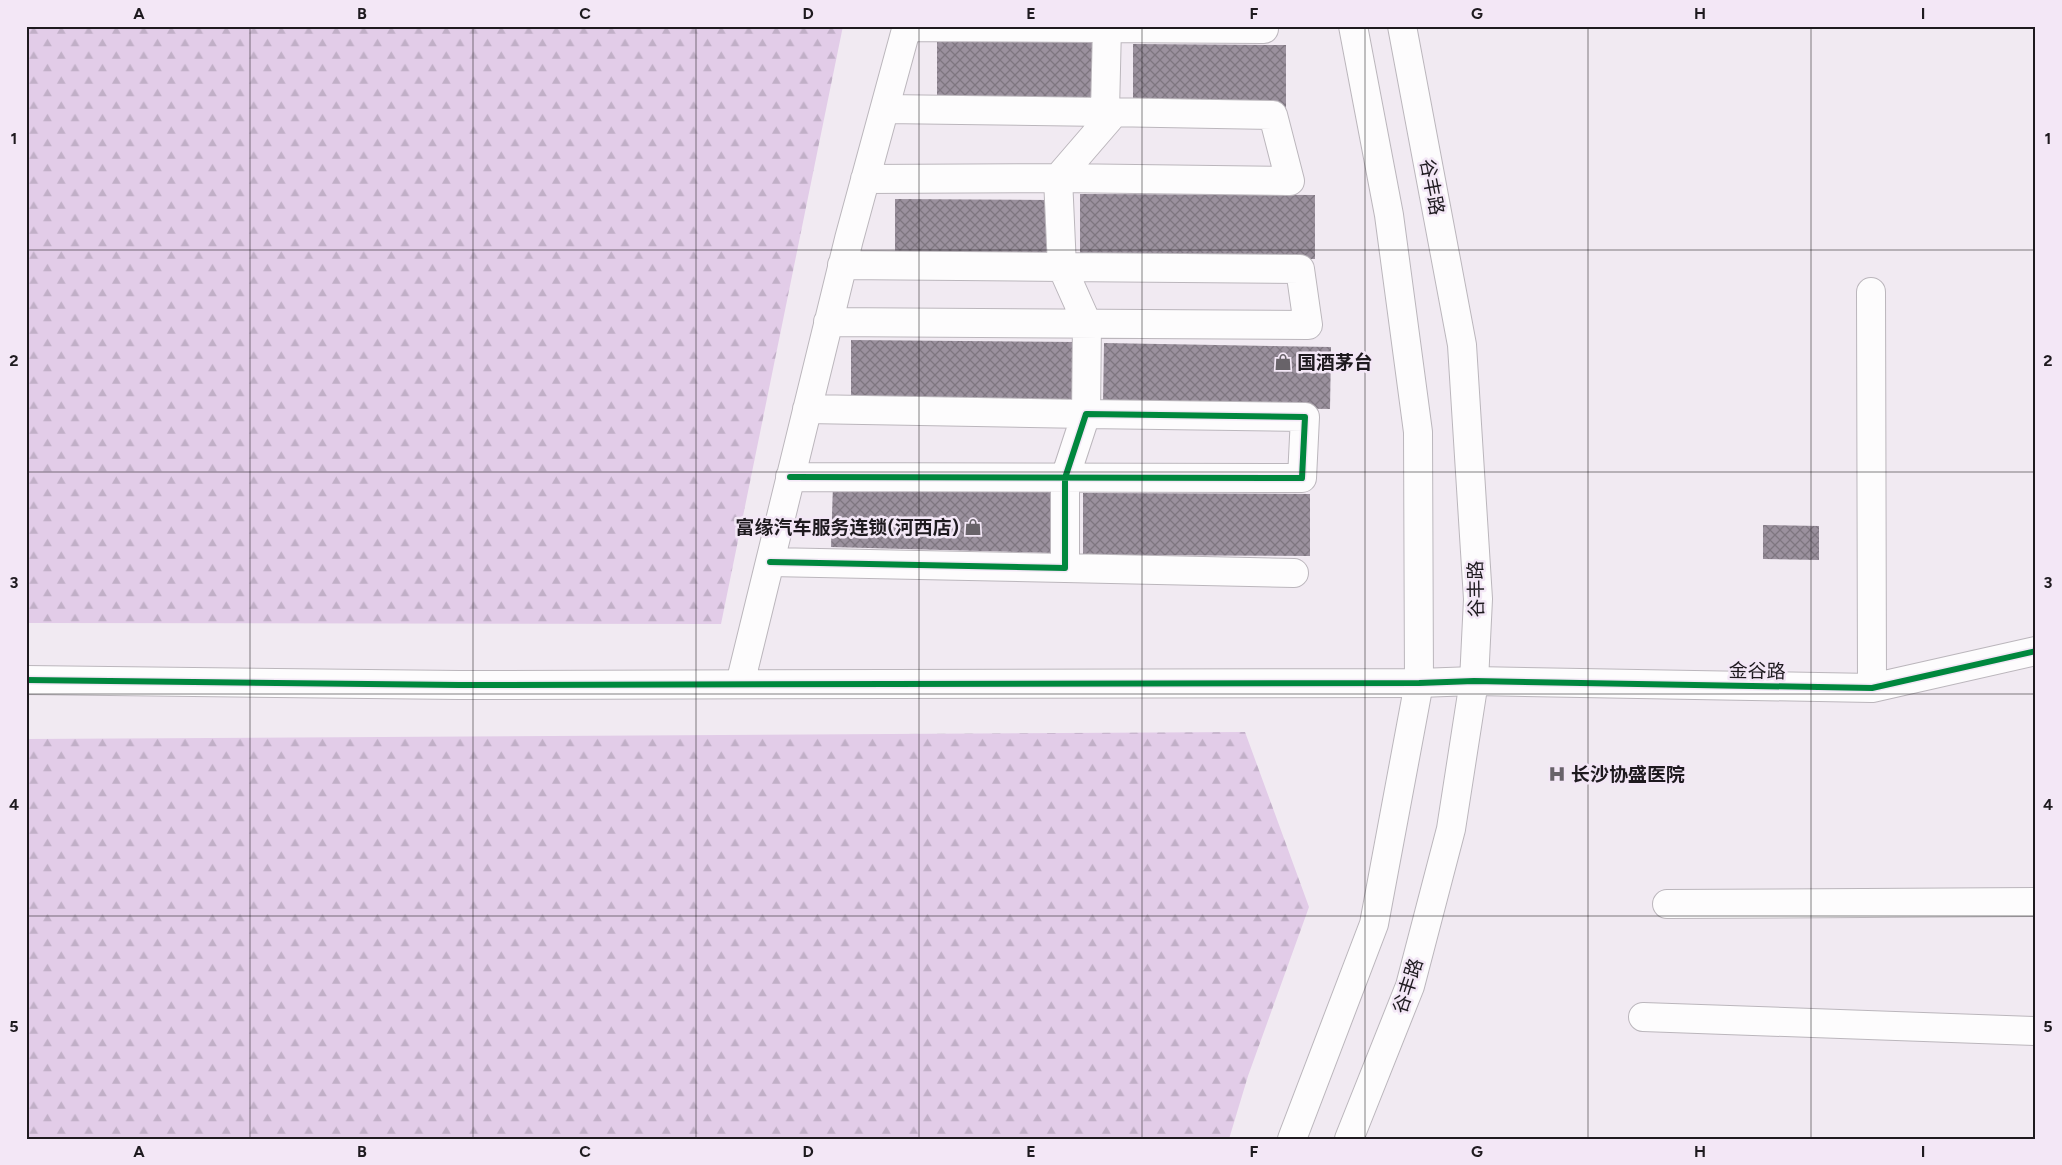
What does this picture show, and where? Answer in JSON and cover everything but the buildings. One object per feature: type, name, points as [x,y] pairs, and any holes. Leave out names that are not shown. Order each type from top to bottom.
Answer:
[{"type":"street","points":[[740,684],[842,265],[907,27],[1264,29],[1264,26]]},
{"type":"street","points":[[1292,1139],[1374,924],[1419,683],[1418,432],[1389,215],[1353,26]]},
{"type":"street","name":"谷丰路","points":[[1349,1139],[1410,986],[1451,829],[1474,681],[1478,599],[1462,345],[1402,26]]},
{"type":"street","points":[[1065,568],[1065,478],[1086,414],[1087,323],[1062,268],[1058,178],[1109,112],[1107,28]]},
{"type":"street","points":[[865,179],[1058,178],[1290,181],[1273,115],[885,109]]},
{"type":"street","points":[[828,322],[1308,325],[1300,269],[842,265]]},
{"type":"street","points":[[1871,292],[1872,688]]},
{"type":"street","points":[[790,476],[1302,478],[1305,418],[807,409]]},
{"type":"street","points":[[770,562],[1294,573]]},
{"type":"street","name":"金谷路","points":[[26,680],[459,685],[1419,683],[1474,681],[1872,688],[2036,651]]},
{"type":"street","points":[[1667,904],[2036,902]]},
{"type":"street","points":[[1643,1018],[2036,1031]]},
{"type":"green space","points":[[26,26],[843,26],[721,624],[26,623]]},
{"type":"green space","points":[[1245,732],[1309,907],[1248,1076],[1229,1139],[26,1139],[26,739]]},
{"type":"cycle path","points":[[770,562],[1065,568],[1065,478],[1086,414],[1305,417],[1302,478],[790,477]]},
{"type":"cycle path","points":[[26,680],[459,685],[1419,683],[1474,681],[1872,688],[2036,651]]},
{"type":"place","name":"国酒茅台","points":[[1283,362]]},
{"type":"place","name":"富缘汽车服务连锁(河西店)","points":[[973,527]]},
{"type":"place","name":"长沙协盛医院","points":[[1557,774]]}]
